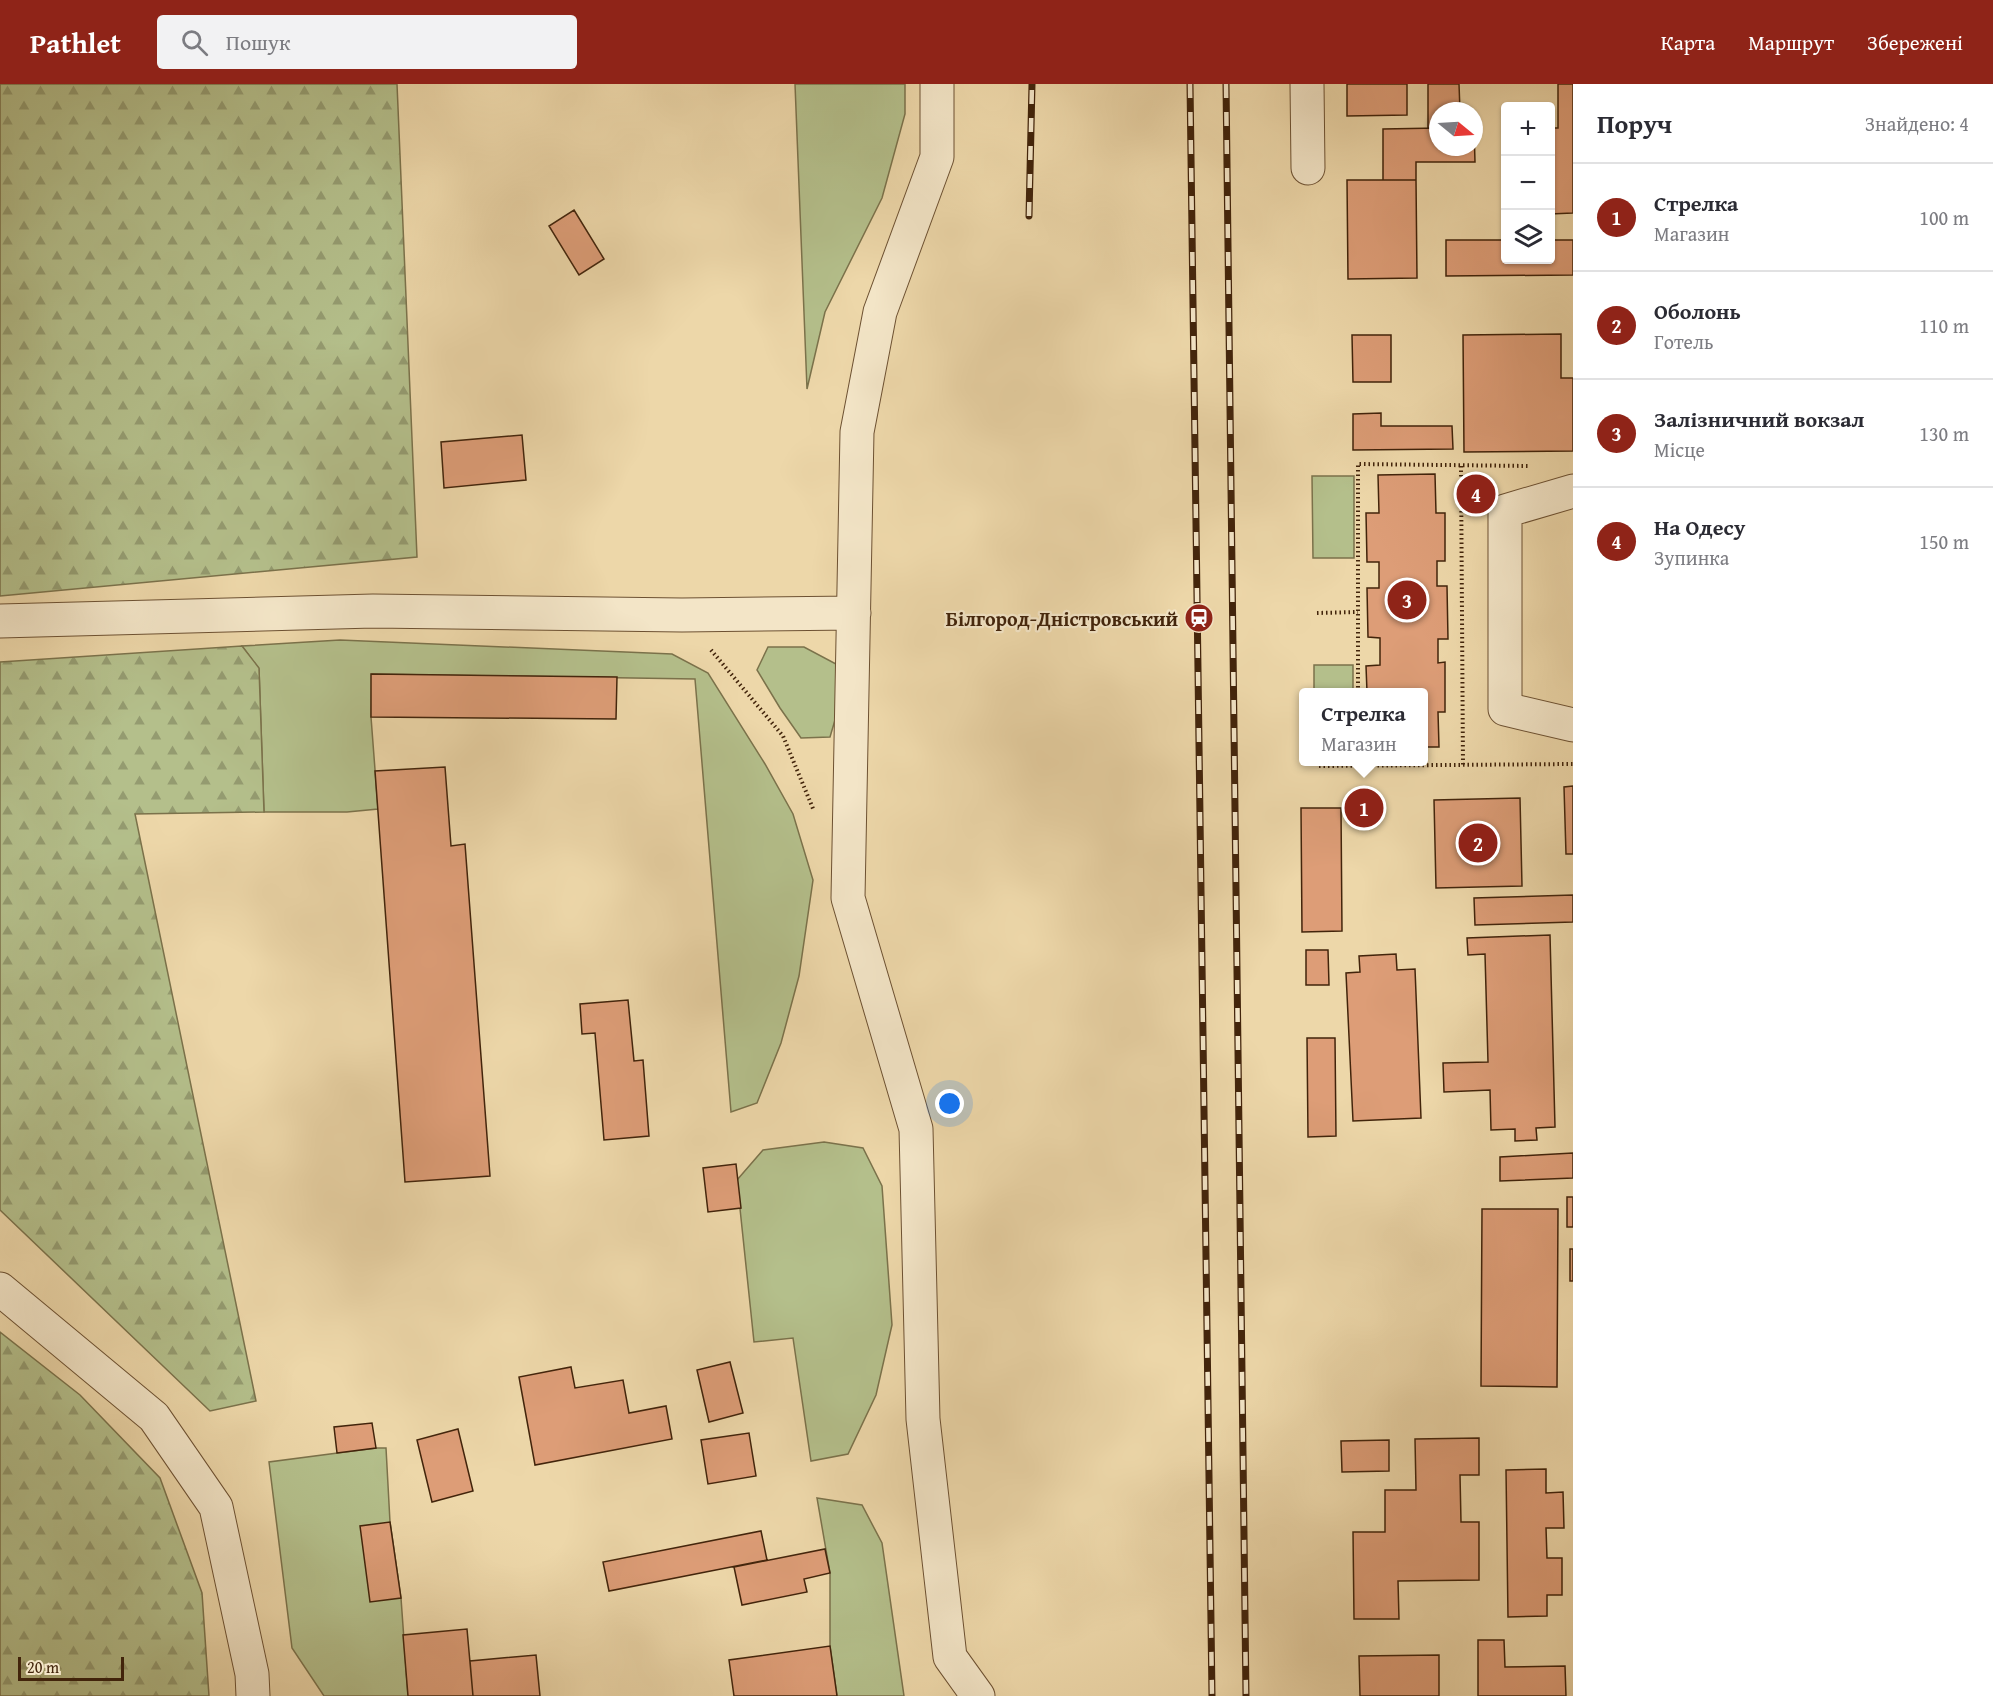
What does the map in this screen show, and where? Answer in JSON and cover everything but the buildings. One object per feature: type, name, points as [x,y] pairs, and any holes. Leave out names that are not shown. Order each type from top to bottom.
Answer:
[{"type":"street","points":[[937,84],[937,157],[880,312],[857,432],[848,898],[916,1129],[924,1430],[950,1658],[978,1696]]},
{"type":"street","points":[[1307,84],[1308,168]]},
{"type":"street","points":[[1573,491],[1506,511],[1505,709],[1573,725]]},
{"type":"street","points":[[0,621],[373,611],[682,615],[854,613]]},
{"type":"street","points":[[0,1289],[154,1417],[216,1507],[252,1674],[253,1696]]},
{"type":"path","points":[[1358,688],[1358,464],[1539,466]]},
{"type":"path","points":[[1461,466],[1463,766]]},
{"type":"path","points":[[1317,613],[1358,612]]},
{"type":"path","points":[[682,615],[783,736],[818,822]]},
{"type":"path","points":[[1428,765],[1573,764]]},
{"type":"green space","points":[[0,84],[397,84],[417,557],[0,596]]},
{"type":"green space","points":[[795,84],[905,84],[905,114],[882,198],[825,312],[807,389]]},
{"type":"green space","points":[[1312,476],[1354,476],[1354,558],[1313,558]]},
{"type":"green space","points":[[340,640],[672,654],[708,673],[765,764],[793,814],[813,880],[799,976],[781,1043],[757,1103],[731,1112],[695,679],[372,674],[371,717],[378,809],[347,812],[264,812],[259,669],[242,646]]},
{"type":"green space","points":[[242,646],[259,668],[264,812],[135,814],[256,1401],[210,1411],[0,1210],[0,662]]},
{"type":"green space","points":[[768,647],[804,647],[836,664],[840,703],[830,737],[801,738],[780,708],[757,670]]},
{"type":"green space","points":[[1314,665],[1353,665],[1353,688],[1314,688]]},
{"type":"green space","points":[[824,1142],[863,1148],[882,1186],[892,1325],[876,1395],[848,1454],[811,1461],[793,1338],[754,1342],[737,1180],[763,1150]]},
{"type":"green space","points":[[0,1332],[80,1395],[160,1478],[202,1593],[209,1696],[0,1696]]},
{"type":"green space","points":[[386,1448],[390,1522],[401,1598],[408,1696],[324,1696],[292,1648],[269,1462]]},
{"type":"green space","points":[[817,1498],[862,1505],[882,1543],[904,1696],[837,1696],[830,1646],[830,1573]]},
{"type":"railway","points":[[1029,216],[1032,84]]},
{"type":"railway","points":[[1190,84],[1212,1696]]},
{"type":"railway","points":[[1226,84],[1246,1696]]},
{"type":"place","name":"На Одесу","points":[[1476,494]]},
{"type":"place","name":"Залізничний вокзал","points":[[1407,600]]},
{"type":"place","name":"Білгород-Дністровський","points":[[1199,618]]},
{"type":"place","name":"Стрелка","points":[[1364,808]]},
{"type":"place","name":"Оболонь","points":[[1478,843]]}]
